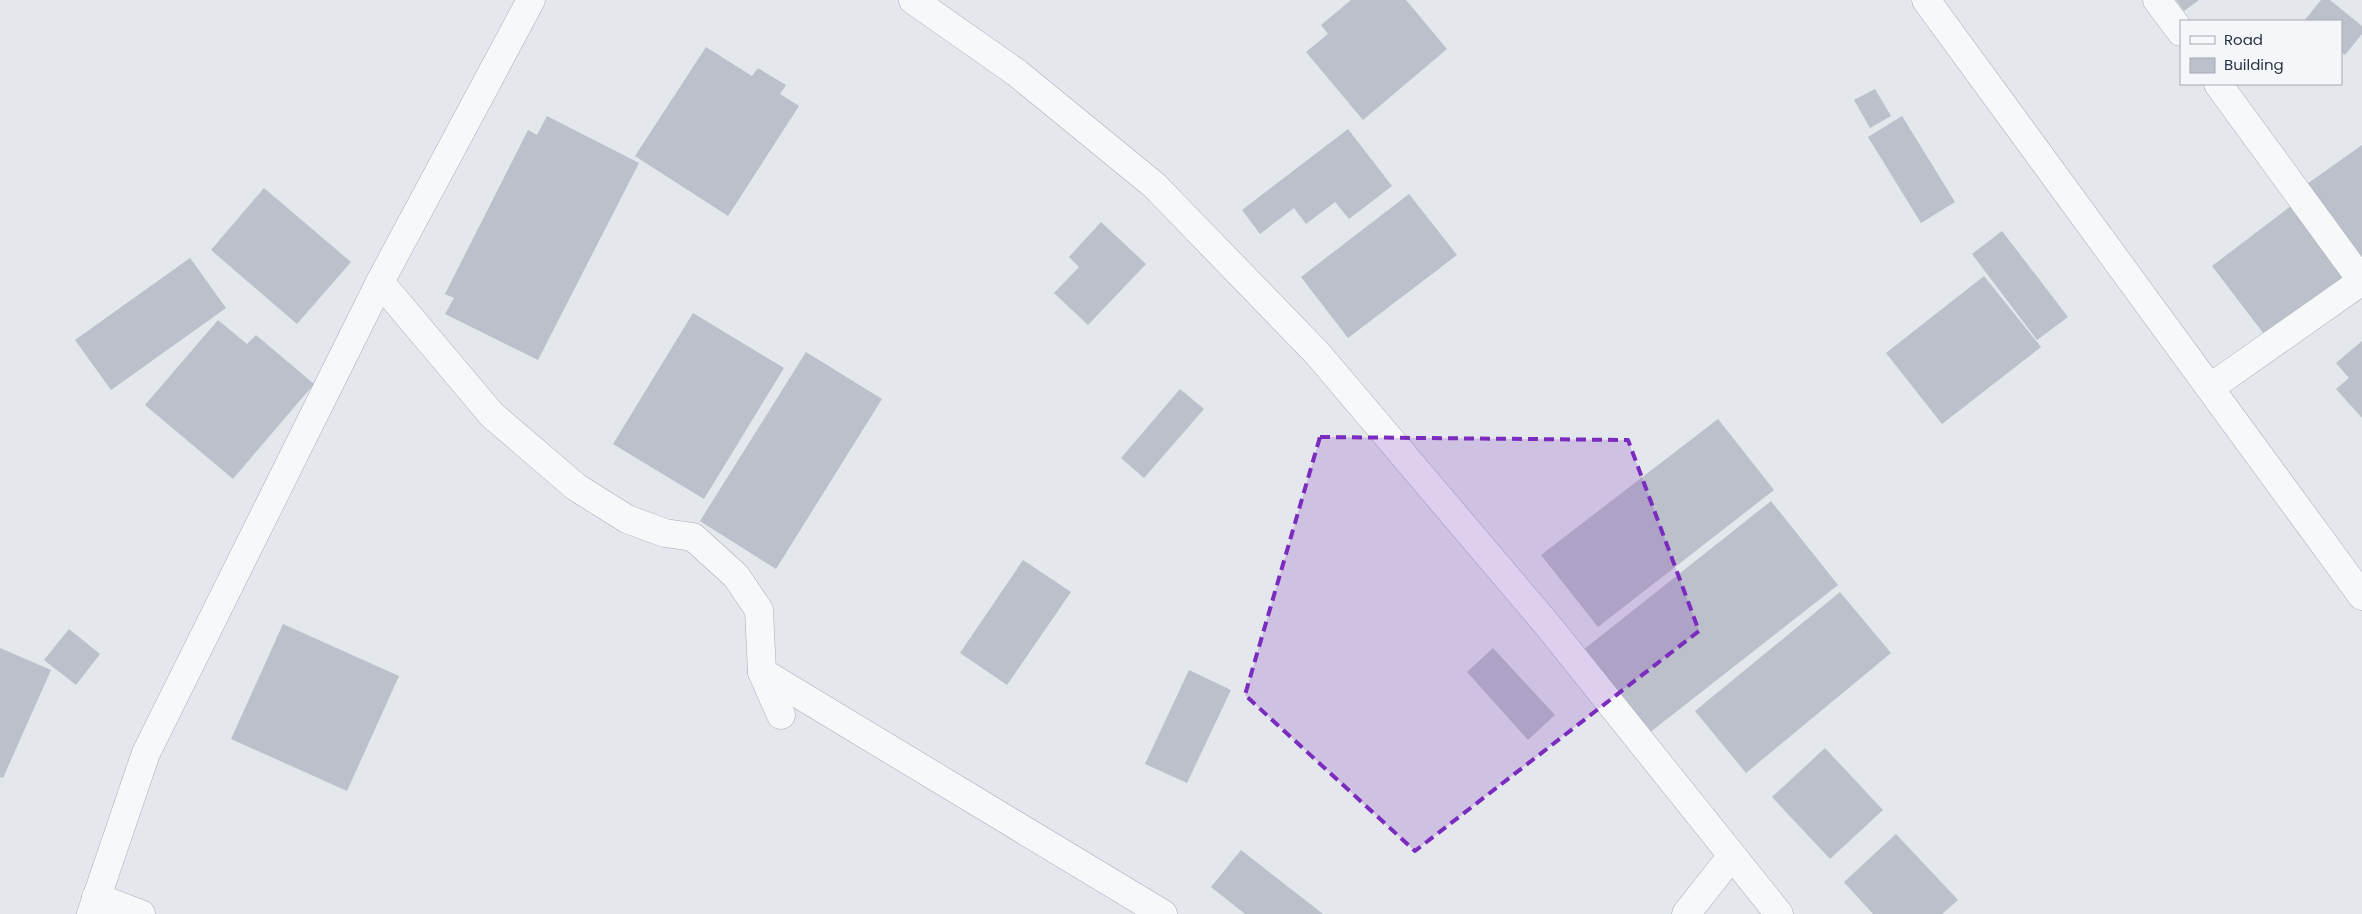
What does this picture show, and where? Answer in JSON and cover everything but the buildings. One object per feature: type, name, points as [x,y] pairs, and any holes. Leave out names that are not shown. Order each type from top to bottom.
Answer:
[{"type":"street","points":[[140,914],[93,905],[146,753],[380,282],[531,0]]},
{"type":"street","points":[[913,0],[1017,73],[1154,185],[1317,353],[1550,628],[1779,914]]},
{"type":"street","points":[[1926,0],[2362,596]]},
{"type":"street","points":[[2158,0],[2180,31]]},
{"type":"street","points":[[2211,388],[2362,281],[2219,85]]},
{"type":"street","points":[[380,282],[492,415],[576,487],[627,519],[665,533],[693,537],[736,576],[759,610],[762,672],[781,715]]},
{"type":"street","points":[[762,672],[1163,914]]},
{"type":"street","points":[[1686,914],[1731,856]]},
{"type":"highlighted area","points":[[1320,437],[1628,440],[1699,631],[1415,851],[1245,695]]}]
